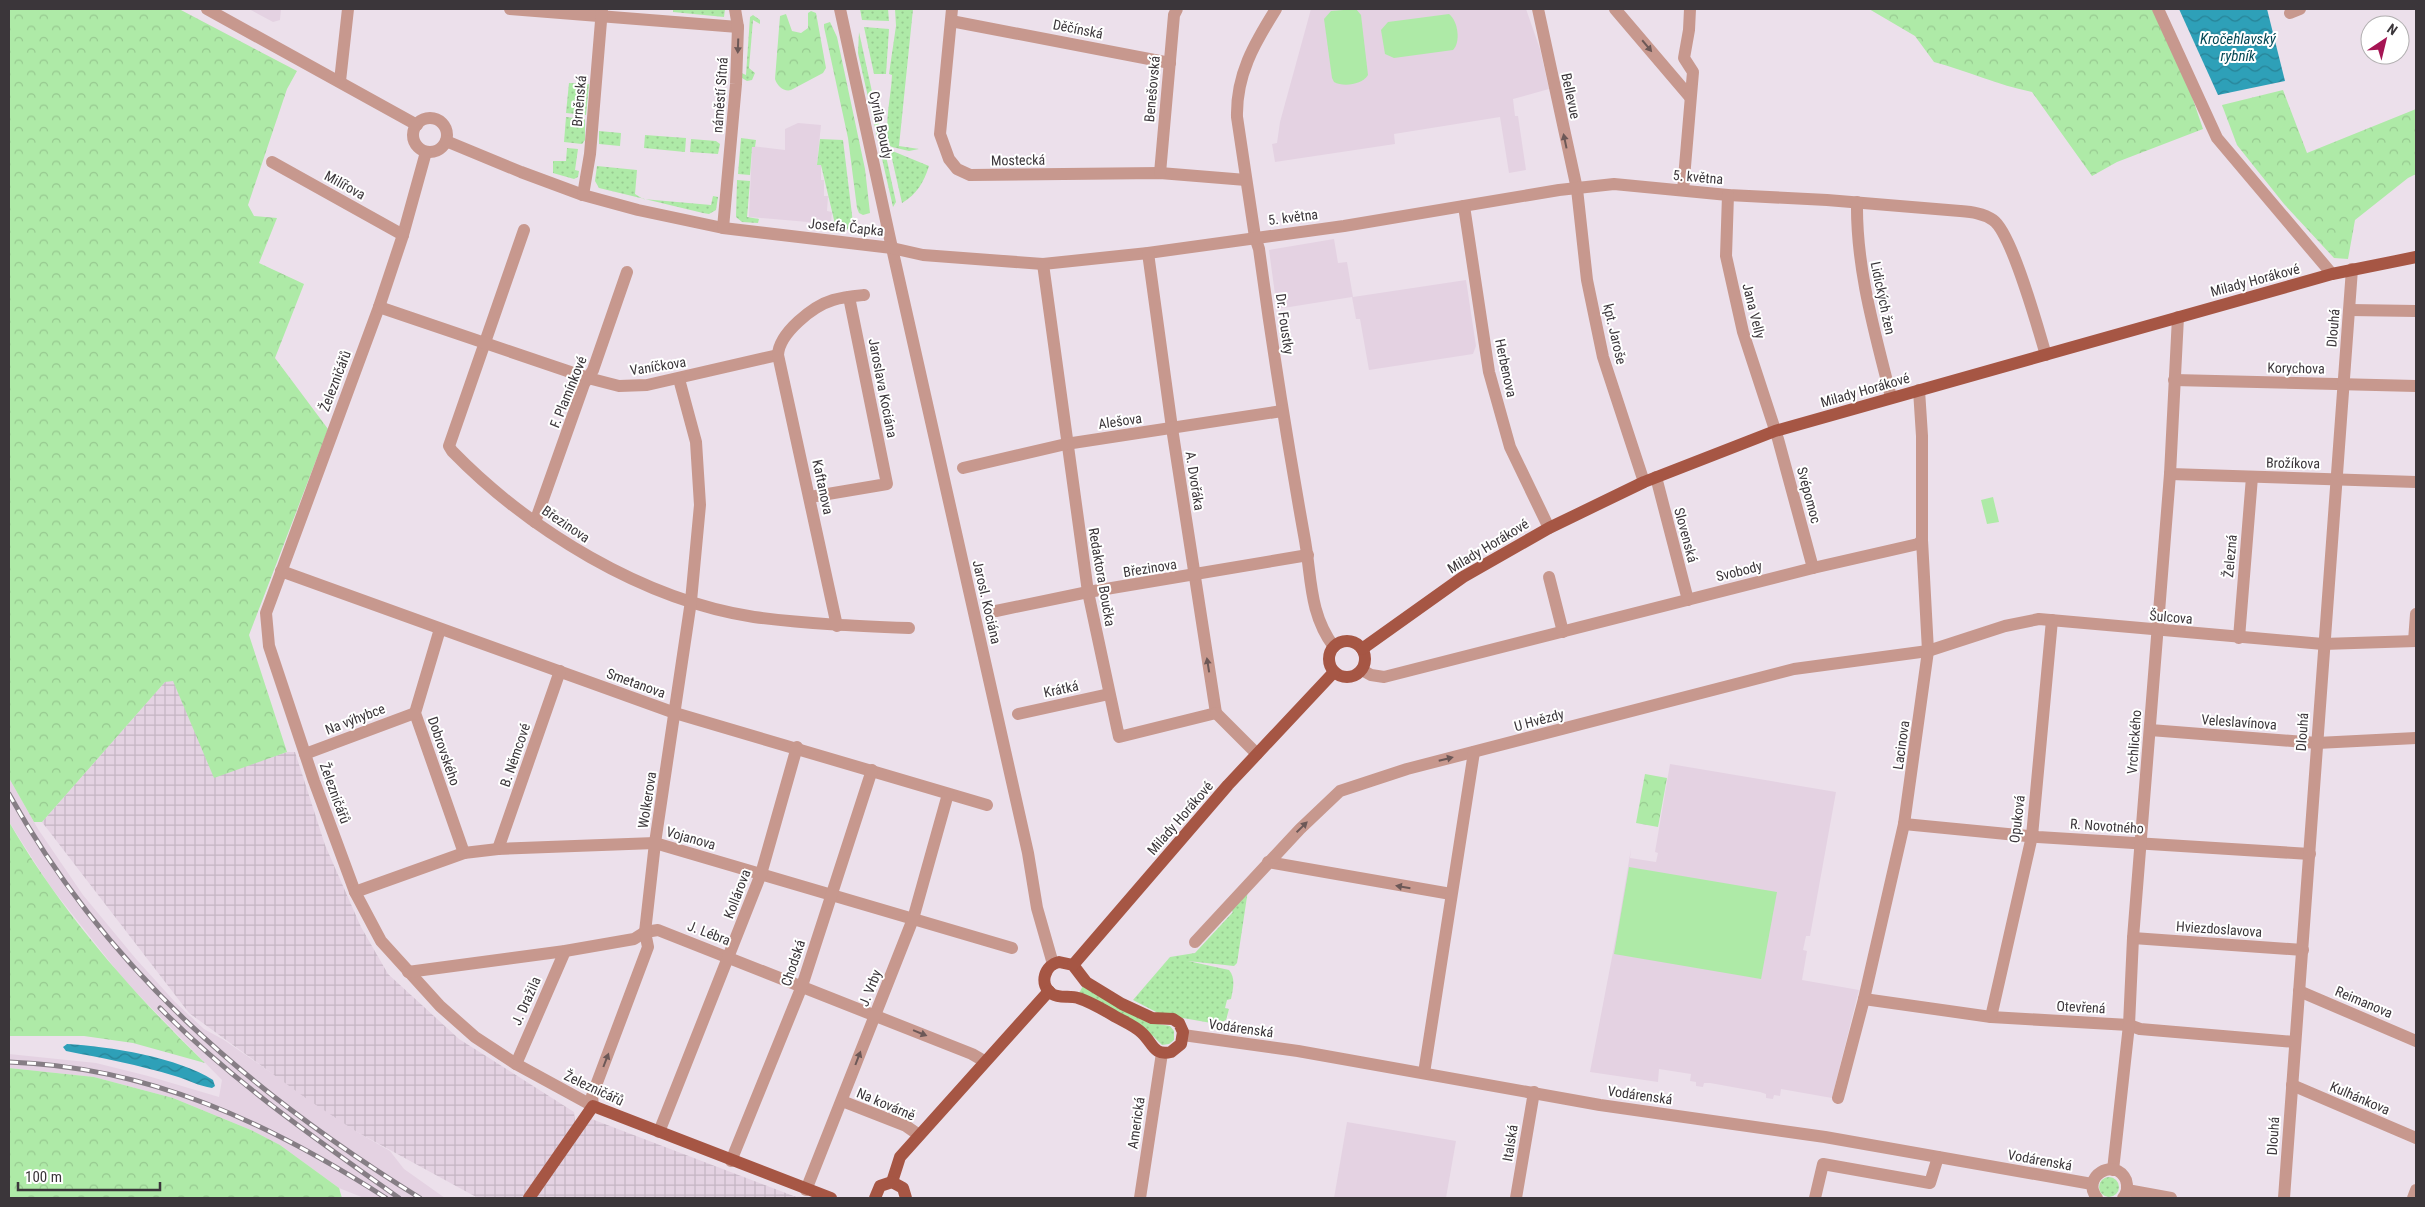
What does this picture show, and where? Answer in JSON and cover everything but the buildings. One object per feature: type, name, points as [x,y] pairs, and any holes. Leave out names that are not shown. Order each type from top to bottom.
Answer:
[{"type":"main road","name":"Milady Horákové","points":[[1362,650],[1463,577],[1549,528],[1644,482],[1775,431],[2332,274],[2416,258]]},
{"type":"main road","points":[[1351,642],[1362,650],[1365,659],[1362,670],[1352,677],[1340,676],[1334,672],[1329,662],[1329,656],[1334,647],[1340,643],[1351,642]]},
{"type":"main road","name":"Milady Horákové","points":[[1073,965],[1257,754],[1334,672]]},
{"type":"main road","points":[[1063,962],[1073,965],[1086,982],[1122,1004],[1152,1018],[1167,1017],[1176,1020],[1182,1028],[1183,1035],[1177,1049],[1162,1053],[1153,1049],[1142,1033],[1104,1010],[1076,997],[1057,996],[1049,991],[1044,978],[1046,972],[1053,964],[1063,962]]},
{"type":"main road","points":[[892,1182],[900,1157],[984,1061],[1049,991]]},
{"type":"main road","name":"Železničářů","points":[[593,1106],[806,1190],[831,1198]]},
{"type":"main road","name":"Wolkerova","points":[[529,1198],[593,1106]]},
{"type":"main road","points":[[875,1198],[880,1186],[892,1182],[903,1188],[906,1198]]},
{"type":"street","points":[[207,9],[417,125]]},
{"type":"street","points":[[340,81],[348,9]]},
{"type":"street","points":[[510,9],[601,13],[738,27]]},
{"type":"street","name":"náměstí Sítná","points":[[723,228],[726,164],[736,84],[738,27],[734,9]]},
{"type":"street","name":"Cyrila Boudy","points":[[840,9],[892,248]]},
{"type":"street","name":"Benešovská","points":[[1160,173],[1174,15],[1177,9]]},
{"type":"street","name":"Dr. Foustky","points":[[1276,9],[1248,56],[1239,84],[1237,117],[1259,249],[1282,411],[1308,555],[1316,615],[1320,627],[1334,647]]},
{"type":"street","name":"Bellevue","points":[[1538,9],[1577,189]]},
{"type":"street","points":[[1616,9],[1690,97]]},
{"type":"street","points":[[1683,190],[1690,97],[1694,72],[1684,58],[1689,30],[1690,9]]},
{"type":"street","points":[[2158,9],[2218,138],[2332,274]]},
{"type":"street","name":"Brněnská","points":[[583,195],[590,154],[601,13]]},
{"type":"street","name":"Děčínská","points":[[952,15],[1170,62]]},
{"type":"street","name":"Mostecká","points":[[952,15],[940,134],[949,159],[962,173],[970,175],[1160,173],[1246,180]]},
{"type":"street","points":[[427,119],[439,122],[445,128],[446,140],[439,149],[426,152],[415,143],[413,134],[417,125],[427,119]]},
{"type":"street","name":"Josefa Čapka","points":[[446,140],[529,176],[583,195],[638,210],[723,228],[892,248],[923,255],[1043,264],[1148,253],[1256,237]]},
{"type":"street","name":"Železničářů","points":[[426,152],[403,235],[379,307],[266,613],[266,632],[305,754],[356,892],[381,941],[440,1006],[475,1037],[516,1064],[593,1106]]},
{"type":"street","name":"Milířova","points":[[272,162],[403,235]]},
{"type":"street","name":"5. května","points":[[1256,237],[1344,226],[1614,184],[1728,195],[1857,202],[1960,211],[1980,214],[1993,220],[1999,226],[2009,245],[2046,355]]},
{"type":"street","name":"kpt. Jaroše","points":[[1577,189],[1587,280],[1604,357],[1644,482]]},
{"type":"street","name":"Jana Velly","points":[[1728,195],[1726,256],[1743,332],[1775,431]]},
{"type":"street","name":"Lidických žen","points":[[1857,202],[1856,238],[1868,306],[1891,398]]},
{"type":"street","name":"Herbenova","points":[[1464,206],[1489,372],[1510,447],[1549,528]]},
{"type":"street","name":"Březinova","points":[[524,230],[449,446],[452,451],[480,479],[535,522],[591,558],[646,585],[691,601],[752,616],[837,626],[910,628]]},
{"type":"street","name":"Jarosl. Kociána","points":[[892,248],[1028,853],[1037,908],[1053,964]]},
{"type":"street","name":"A. Dvořáka","points":[[1148,253],[1172,428],[1216,713]]},
{"type":"street","name":"Redaktora Boučka","points":[[1043,264],[1066,444],[1088,592],[1119,737],[1216,713]]},
{"type":"street","name":"Dlouhá","points":[[2284,1198],[2352,269]]},
{"type":"street","name":"F. Plamínkové","points":[[535,522],[588,378],[593,370],[627,272]]},
{"type":"street","points":[[778,355],[778,345],[782,338],[795,325],[821,305],[864,295]]},
{"type":"street","name":"Jaroslava Kociána","points":[[810,498],[887,484],[849,297]]},
{"type":"street","name":"Vaníčkova","points":[[379,307],[588,378],[619,386],[647,386],[778,355]]},
{"type":"street","points":[[2350,310],[2416,311]]},
{"type":"street","name":"Vrchlického","points":[[2113,1170],[2129,1025],[2133,938],[2170,474],[2178,317]]},
{"type":"street","name":"Kaftanova","points":[[778,355],[837,626]]},
{"type":"street","name":"Wolkerova","points":[[593,1106],[592,1096],[648,946],[645,932],[655,844],[691,601],[700,505],[696,442],[680,379]]},
{"type":"street","name":"Korychova","points":[[2174,380],[2416,386]]},
{"type":"street","name":"Lacinova","points":[[1838,1098],[1864,999],[1904,824],[1928,651],[1922,540],[1922,436],[1919,390]]},
{"type":"street","name":"Alešova","points":[[963,468],[1066,444],[1282,411]]},
{"type":"street","name":"Svépomoc","points":[[1775,431],[1813,568]]},
{"type":"street","name":"Brožíkova","points":[[2170,474],[2416,482]]},
{"type":"street","name":"Slovenská","points":[[1656,477],[1688,600]]},
{"type":"street","name":"Železná","points":[[2238,638],[2252,478]]},
{"type":"street","name":"Svobody","points":[[1362,670],[1371,675],[1384,677],[1813,568],[1918,544],[1922,540]]},
{"type":"street","name":"Březinova","points":[[996,611],[1088,592],[1194,576],[1308,555]]},
{"type":"street","name":"Smetanova","points":[[281,571],[675,713],[797,747],[987,805]]},
{"type":"street","points":[[1549,578],[1563,632]]},
{"type":"street","points":[[2415,641],[2416,614]]},
{"type":"street","name":"Šulcova","points":[[1928,651],[2005,626],[2039,619],[2238,638],[2324,644],[2415,641]]},
{"type":"street","name":"Opuková","points":[[1991,1018],[2032,836],[2052,620]]},
{"type":"street","name":"Dobrovského","points":[[440,629],[414,713],[464,853]]},
{"type":"street","name":"U Hvězdy","points":[[1195,942],[1268,862],[1340,791],[1408,769],[1794,669],[1928,651]]},
{"type":"street","name":"B. Němcové","points":[[498,849],[560,671]]},
{"type":"street","name":"Krátká","points":[[1018,714],[1109,694]]},
{"type":"street","name":"Na výhybce","points":[[305,754],[414,713]]},
{"type":"street","points":[[1216,713],[1257,754]]},
{"type":"street","name":"Veleslavínova","points":[[2150,730],[2317,743],[2416,738]]},
{"type":"street","name":"Kollárova","points":[[659,1132],[761,874],[797,747]]},
{"type":"street","points":[[1424,1073],[1474,752]]},
{"type":"street","name":"Chodská","points":[[731,1161],[802,986],[872,770]]},
{"type":"street","name":"J. Vrby","points":[[806,1190],[913,919],[948,794]]},
{"type":"street","name":"R. Novotného","points":[[1904,824],[2032,836],[2310,854]]},
{"type":"street","name":"Vojanova","points":[[356,892],[464,853],[498,849],[655,844],[1012,948]]},
{"type":"street","points":[[1268,862],[1451,894]]},
{"type":"street","name":"J. Lébra","points":[[408,972],[565,951],[634,939],[645,932],[658,930],[875,1015],[972,1054],[984,1061]]},
{"type":"street","name":"Hviezdoslavova","points":[[2133,938],[2303,950]]},
{"type":"street","name":"J. Dražila","points":[[516,1064],[565,951]]},
{"type":"street","name":"Reimanova","points":[[2300,991],[2416,1041]]},
{"type":"street","name":"Otevřená","points":[[1864,999],[1991,1018],[2129,1025],[2140,1029],[2295,1042]]},
{"type":"street","name":"Vodárenská","points":[[1183,1035],[1298,1051],[1600,1105],[1825,1137],[2092,1184]]},
{"type":"street","name":"Americká","points":[[1140,1198],[1162,1053]]},
{"type":"street","name":"Kulhánkova","points":[[2292,1084],[2416,1138]]},
{"type":"street","name":"Italská","points":[[1516,1198],[1534,1092]]},
{"type":"street","name":"Na kovárně","points":[[842,1101],[906,1126],[919,1135]]},
{"type":"street","points":[[1815,1198],[1823,1164],[1930,1183],[1938,1157]]},
{"type":"street","points":[[2097,1198],[2092,1184],[2099,1172],[2113,1170],[2124,1177],[2125,1194],[2171,1198]]},
{"type":"street","points":[[2413,1198],[2416,1190]]},
{"type":"shaded area","points":[[249,9],[281,9],[280,20],[273,22]]},
{"type":"shaded area","points":[[1311,9],[1526,9],[1540,49],[1549,89],[1513,99],[1515,116],[1518,116],[1526,170],[1509,173],[1500,117],[1394,134],[1395,144],[1275,162],[1272,144],[1277,143],[1280,122]]},
{"type":"shaded area","points":[[798,123],[821,125],[817,164],[821,165],[821,180],[824,180],[824,196],[828,196],[827,211],[832,212],[831,224],[749,217],[752,146],[785,150],[785,129]]},
{"type":"shaded area","points":[[1334,239],[1338,263],[1347,262],[1353,297],[1466,280],[1476,346],[1473,354],[1369,370],[1360,319],[1356,319],[1352,297],[1277,309],[1269,250]]},
{"type":"shaded area","points":[[173,680],[214,777],[287,752],[295,752],[325,845],[361,927],[388,974],[459,1039],[574,1112],[575,1123],[522,1198],[478,1198],[357,1132],[307,1099],[189,1013],[42,822],[165,682]]},
{"type":"shaded area","points":[[1670,764],[1836,792],[1810,936],[1806,936],[1803,950],[1807,951],[1802,980],[1859,990],[1832,1098],[1781,1089],[1780,1096],[1774,1095],[1773,1099],[1766,1098],[1766,1094],[1760,1092],[1710,1083],[1704,1083],[1703,1087],[1696,1086],[1696,1082],[1690,1081],[1691,1074],[1659,1069],[1658,1082],[1590,1072],[1631,849],[1630,858],[1656,862],[1658,853],[1655,852]]},
{"type":"shaded area","points":[[9,778],[38,829],[83,895],[136,959],[175,1002],[204,1029],[224,1040],[357,1132],[390,1151],[404,1169],[445,1198],[364,1198],[339,1188],[280,1145],[251,1130],[173,1098],[94,1077],[9,1068],[9,1054],[96,1063],[219,1097],[222,1080],[125,981],[50,886],[9,822]]},
{"type":"shaded area","points":[[589,1118],[799,1198],[534,1198]]},
{"type":"shaded area","points":[[1347,1122],[1456,1141],[1446,1198],[1334,1198]]},
{"type":"green space","points":[[9,9],[179,9],[297,71],[287,89],[248,205],[254,216],[277,218],[259,263],[304,284],[275,358],[328,429],[249,635],[287,752],[214,778],[173,681],[165,682],[42,822],[34,822],[9,778]]},
{"type":"green space","points":[[673,9],[725,9],[724,17],[673,12]]},
{"type":"green space","points":[[860,9],[888,9],[889,21],[862,20]]},
{"type":"green space","points":[[895,9],[913,9],[899,146],[919,149],[909,151],[889,145],[888,136],[887,119],[892,75],[889,74],[896,26]]},
{"type":"green space","points":[[1356,9],[1361,15],[1368,75],[1357,83],[1338,84],[1332,78],[1324,19],[1331,11]]},
{"type":"green space","points":[[1869,9],[2152,9],[2185,76],[2203,129],[2117,162],[2092,176],[2032,92],[2007,86],[1934,62],[1915,36]]},
{"type":"green space","points":[[811,11],[816,13],[826,68],[823,73],[791,90],[783,89],[775,79],[780,16],[786,14],[792,31],[801,33],[808,28],[808,13]]},
{"type":"green space","points":[[1449,14],[1455,21],[1458,37],[1453,50],[1394,58],[1385,54],[1381,30],[1388,22]]},
{"type":"green space","points":[[753,15],[760,20],[760,24],[753,20],[749,68],[755,73],[752,80],[747,81],[742,78],[739,72],[746,75],[750,17]]},
{"type":"green space","points":[[830,22],[837,37],[865,169],[870,213],[863,215],[859,213],[857,208],[848,138],[824,27],[824,24]]},
{"type":"green space","points":[[864,27],[889,29],[886,74],[874,74]]},
{"type":"green space","points":[[859,32],[896,202],[893,207],[858,53]]},
{"type":"green space","points":[[569,83],[589,84],[586,115],[566,113]]},
{"type":"green space","points":[[2283,90],[2307,153],[2416,109],[2416,174],[2408,178],[2355,220],[2348,259],[2334,258],[2284,204],[2237,145],[2222,105]]},
{"type":"green space","points":[[566,117],[585,119],[585,140],[582,144],[564,142]]},
{"type":"green space","points":[[599,131],[621,133],[620,146],[599,144]]},
{"type":"green space","points":[[645,135],[686,138],[685,152],[644,148]]},
{"type":"green space","points":[[741,138],[756,140],[755,147],[752,147],[750,175],[738,174]]},
{"type":"green space","points":[[691,139],[716,141],[720,144],[718,154],[690,152]]},
{"type":"green space","points":[[820,139],[843,140],[853,223],[846,231],[817,228],[817,223],[835,224],[821,165],[817,165]]},
{"type":"green space","points":[[567,148],[578,149],[575,170],[579,171],[578,177],[574,179],[553,173],[553,161],[566,161]]},
{"type":"green space","points":[[890,150],[929,166],[919,187],[912,196],[902,203]]},
{"type":"green space","points":[[597,166],[637,170],[635,194],[642,198],[599,188],[595,181]]},
{"type":"green space","points":[[737,180],[750,181],[747,217],[759,219],[758,223],[742,222],[736,217]]},
{"type":"green space","points":[[713,196],[718,197],[716,210],[709,214],[646,199],[711,205]]},
{"type":"green space","points":[[1993,497],[1999,522],[1987,524],[1981,500]]},
{"type":"green space","points":[[1645,774],[1667,778],[1658,827],[1636,823]]},
{"type":"green space","points":[[9,822],[51,888],[99,949],[150,1007],[205,1063],[133,1043],[84,1036],[9,1036]]},
{"type":"green space","points":[[1629,867],[1777,892],[1761,979],[1614,954]]},
{"type":"green space","points":[[1248,890],[1237,963],[1234,966],[1188,961],[1229,970],[1231,973],[1233,988],[1231,999],[1227,1000],[1225,1008],[1229,1009],[1226,1020],[1217,1024],[1160,1014],[1133,1000],[1170,957],[1195,953],[1233,912],[1229,908]]},
{"type":"green space","points":[[1083,986],[1158,1024],[1170,1026],[1174,1031],[1174,1040],[1169,1044],[1162,1045],[1153,1036],[1079,993]]},
{"type":"green space","points":[[9,1068],[94,1077],[173,1098],[251,1130],[280,1145],[339,1188],[342,1198],[9,1198]]},
{"type":"green space","points":[[2109,1177],[2116,1180],[2119,1187],[2116,1194],[2109,1197],[2102,1194],[2099,1187],[2102,1180]]},
{"type":"water","name":"Kročehlavský rybník","points":[[2179,9],[2267,9],[2285,81],[2218,95]]},
{"type":"water","points":[[67,1044],[123,1050],[163,1059],[199,1072],[213,1080],[215,1086],[212,1088],[207,1087],[148,1068],[66,1051],[63,1047]]},
{"type":"railway","points":[[9,794],[48,858],[91,917],[138,971],[188,1023],[298,1115],[358,1158],[420,1198]]},
{"type":"railway","points":[[160,1008],[245,1085],[399,1198]]},
{"type":"railway","points":[[9,1062],[61,1066],[111,1075],[159,1087],[252,1123],[298,1146],[386,1198]]}]
